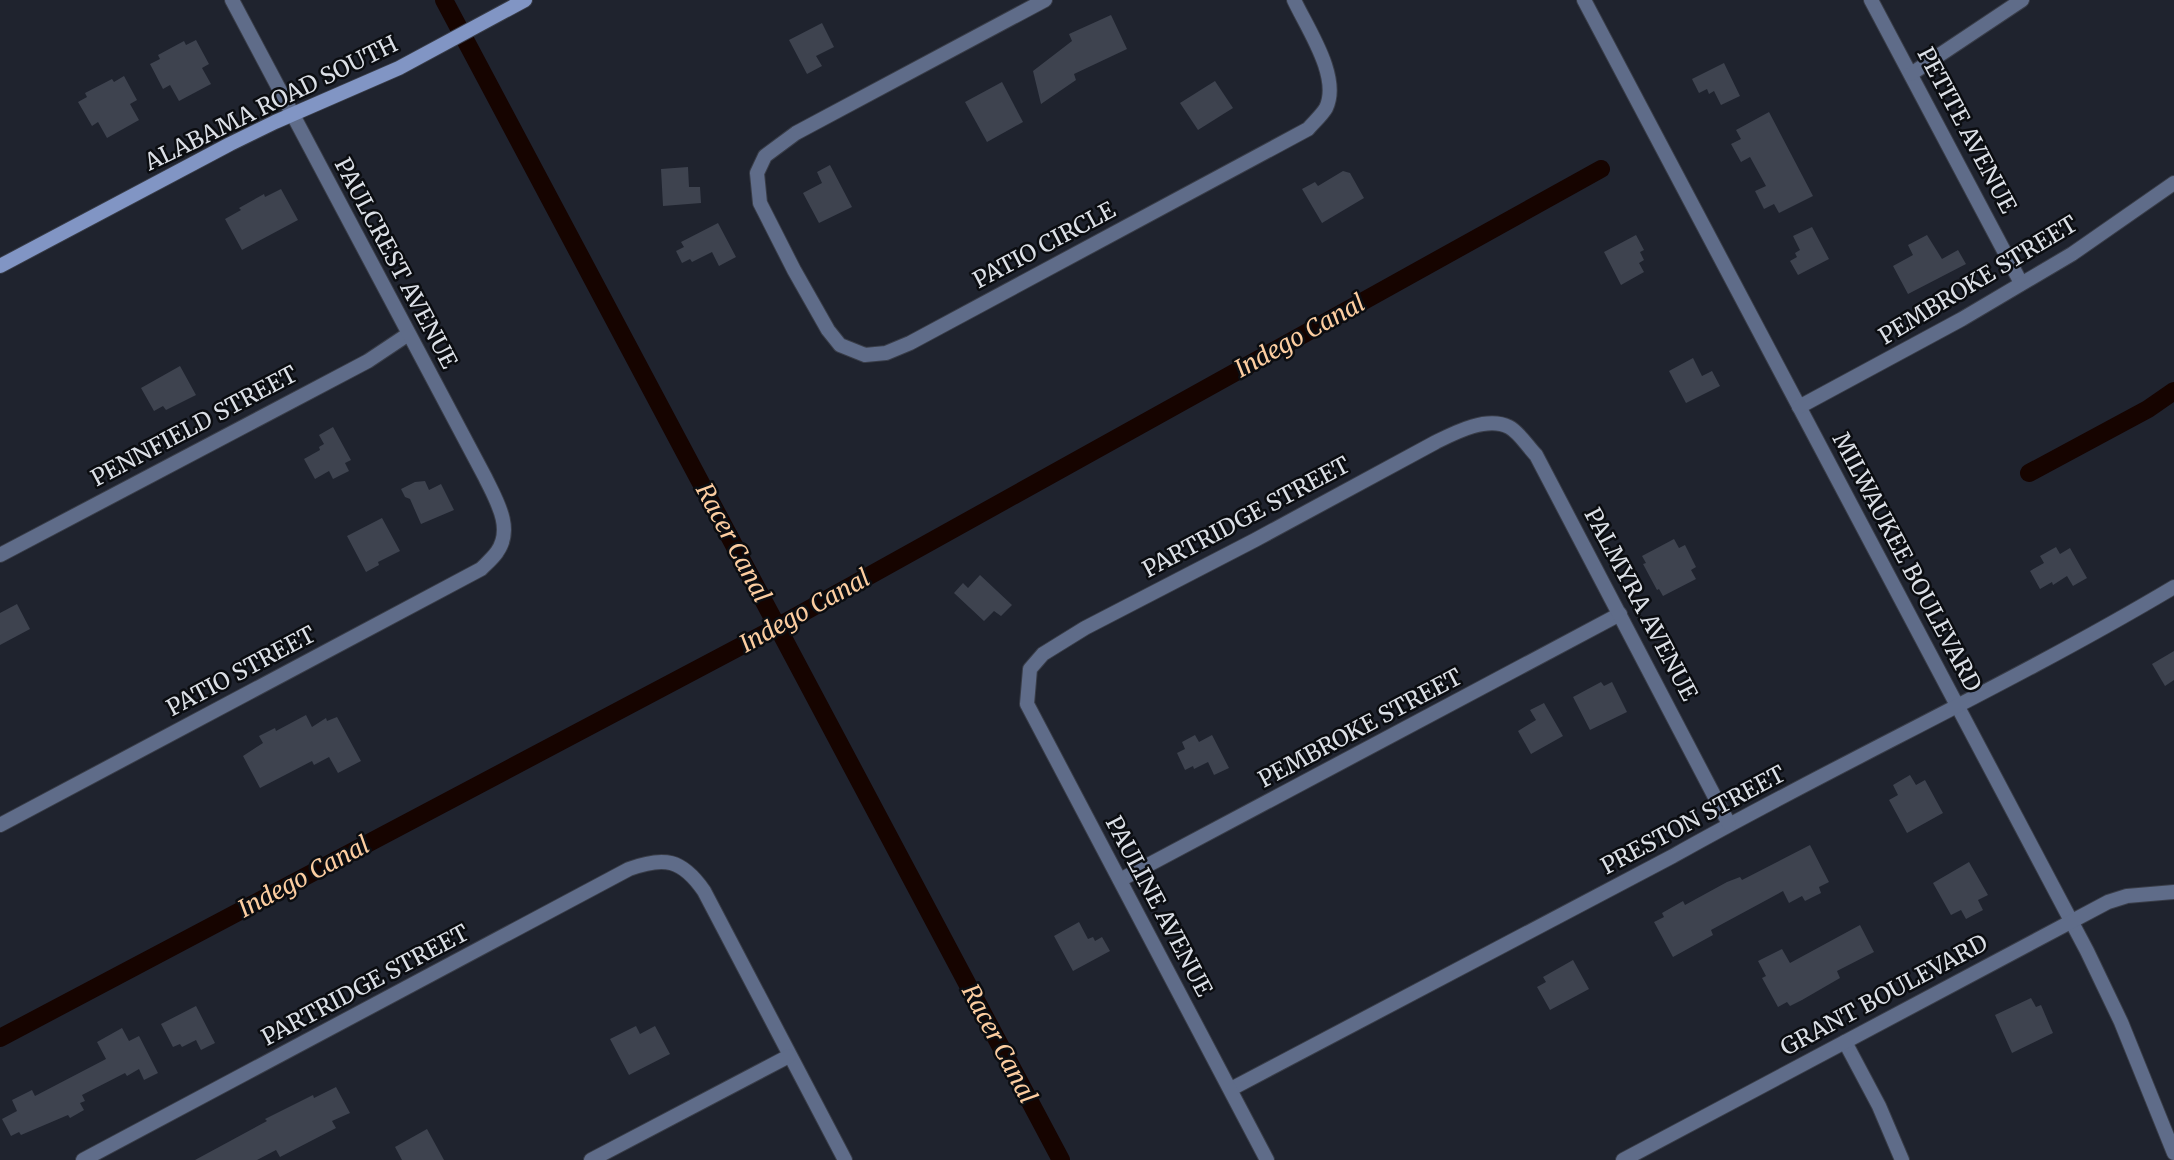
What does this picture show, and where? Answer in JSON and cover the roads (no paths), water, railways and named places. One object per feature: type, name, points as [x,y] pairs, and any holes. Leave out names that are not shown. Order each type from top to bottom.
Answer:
[{"type":"street","name":"PAULCREST AVENUE","points":[[232,0],[501,509],[505,530],[498,551]]},
{"type":"street","name":"ALABAMA ROAD SOUTH","points":[[0,266],[230,144],[371,81],[525,0]]},
{"type":"street","name":"PATIO CIRCLE","points":[[1045,0],[796,133],[765,156],[757,173],[760,202],[828,330],[840,345],[865,355],[886,353],[929,334],[1308,129],[1326,109],[1331,91],[1327,69],[1294,0]]},
{"type":"street","name":"MILWAUKEE BOULEVARD","points":[[1584,0],[2072,922],[2121,1022],[2174,1153]]},
{"type":"street","name":"PETITE AVENUE","points":[[1871,0],[2021,283]]},
{"type":"street","points":[[1911,74],[2022,0]]},
{"type":"street","name":"PEMBROKE STREET","points":[[1799,407],[1913,347],[2072,254],[2174,183]]},
{"type":"street","name":"PENNFIELD STREET","points":[[0,555],[368,360],[407,335]]},
{"type":"street","name":"PALMYRA AVENUE","points":[[1493,423],[1511,428],[1536,455],[1729,824]]},
{"type":"street","name":"PARTRIDGE STREET","points":[[1030,669],[1043,654],[1436,442],[1455,433],[1493,423]]},
{"type":"street","name":"PATIO STREET","points":[[0,825],[481,569],[498,551]]},
{"type":"street","name":"PRESTON STREET","points":[[1231,1089],[1636,876],[2174,587]]},
{"type":"street","name":"PEMBROKE STREET","points":[[1120,880],[1620,614]]},
{"type":"street","name":"PAULINE AVENUE","points":[[1030,669],[1027,704],[1267,1160]]},
{"type":"street","name":"PARTRIDGE STREET","points":[[83,1160],[629,869],[649,862],[672,862],[692,874],[789,1056]]},
{"type":"street","name":"GRANT BOULEVARD","points":[[1623,1160],[2108,902],[2174,892]]},
{"type":"street","points":[[1846,1042],[1879,1106],[1902,1160]]},
{"type":"street","points":[[591,1160],[789,1056],[845,1160]]},
{"type":"waterway","name":"Racer Canal","points":[[444,0],[1061,1160]]},
{"type":"waterway","name":"Indego Canal","points":[[0,1038],[777,627],[1601,169]]},
{"type":"waterway","points":[[2029,473],[2148,409],[2174,391]]}]
